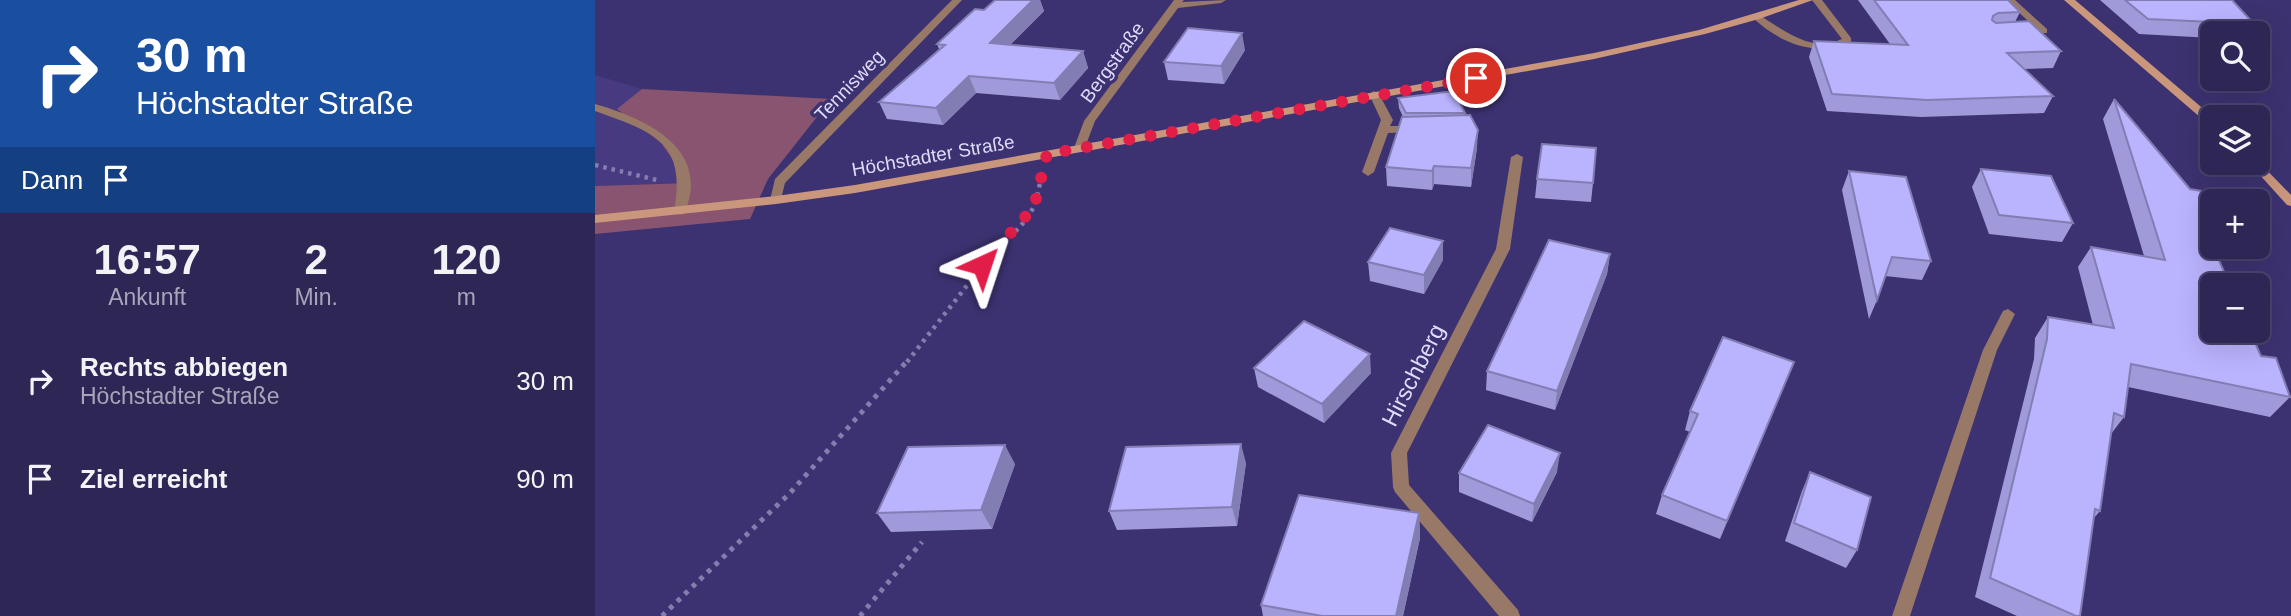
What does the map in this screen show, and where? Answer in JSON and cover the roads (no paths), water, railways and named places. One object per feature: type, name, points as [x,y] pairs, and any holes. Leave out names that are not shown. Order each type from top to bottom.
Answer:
[{"type":"street","name":"Tennisweg","points":[[776,201],[779,182],[957,0]]},
{"type":"street","points":[[1177,3],[1221,0]]},
{"type":"street","name":"Höchstadter Straße","points":[[595,219],[776,201],[1374,94],[1602,57],[1758,18],[1808,0]]},
{"type":"street","points":[[1758,18],[1798,44],[1826,46],[1848,40],[1817,0]]},
{"type":"street","points":[[2005,33],[2044,31],[2010,0]]},
{"type":"street","points":[[2069,0],[2200,112]]},
{"type":"street","name":"Bergstraße","points":[[1080,148],[1090,121],[1177,3]]},
{"type":"street","points":[[1368,172],[1387,120],[1374,94]]},
{"type":"street","points":[[595,107],[645,126],[672,144],[681,158],[686,183],[680,211]]},
{"type":"street","points":[[1384,130],[1432,129]]},
{"type":"street","name":"Hirschberg","points":[[1511,616],[1401,486],[1399,453],[1503,249],[1517,157]]},
{"type":"street","points":[[2266,175],[2291,202]]},
{"type":"street","points":[[1901,616],[1990,350],[2008,314]]}]
